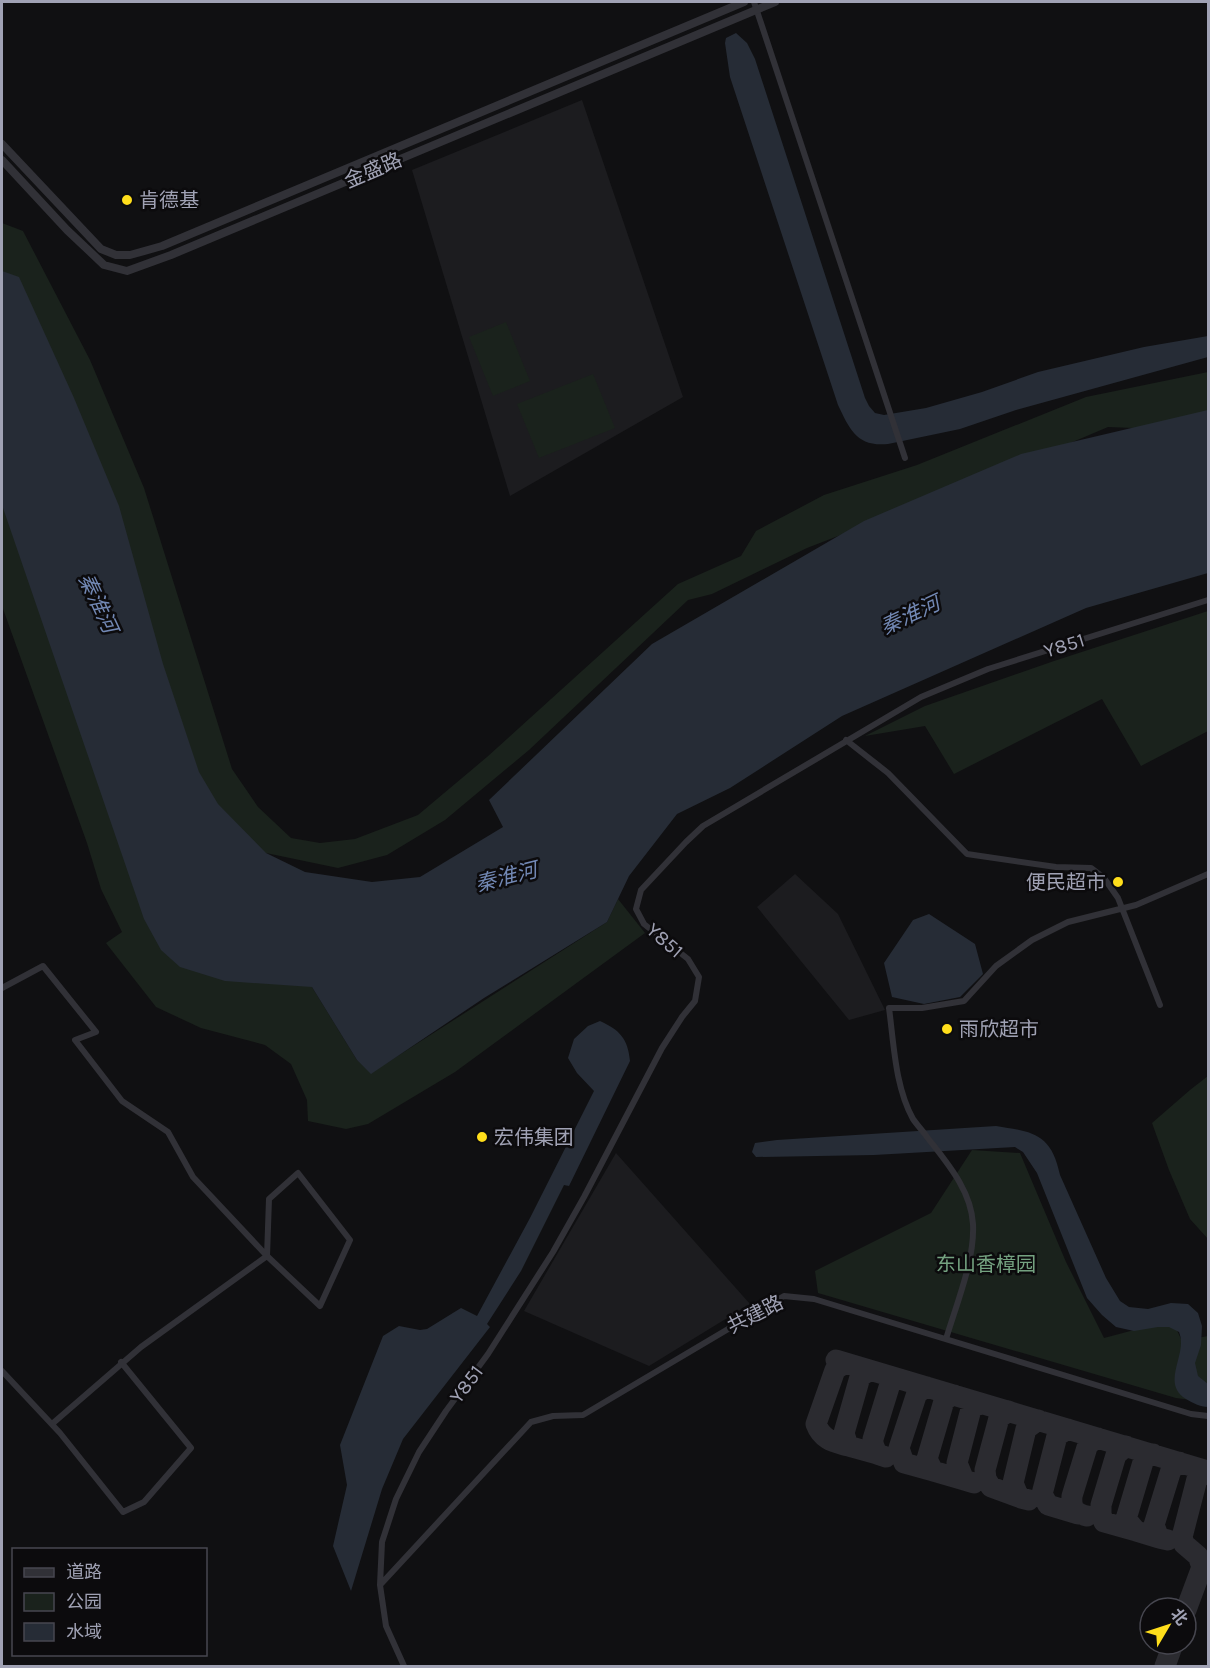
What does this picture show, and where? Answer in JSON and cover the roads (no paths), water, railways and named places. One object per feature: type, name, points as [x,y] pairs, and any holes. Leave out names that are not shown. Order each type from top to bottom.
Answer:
[{"type":"street","name":"金盛路","points":[[2,144],[101,249],[116,255],[130,255],[162,246],[744,2]]},
{"type":"street","name":"金盛路","points":[[2,160],[67,230],[104,265],[127,271],[171,255],[755,5],[776,2]]},
{"type":"street","points":[[755,5],[905,458]]},
{"type":"street","name":"Y851","points":[[404,1666],[386,1626],[380,1585],[382,1542],[396,1499],[419,1452],[488,1354],[553,1252],[585,1197],[662,1048],[695,1001],[699,977],[688,959],[644,924],[636,909],[641,891],[703,826],[921,696],[988,669],[1209,600]]},
{"type":"street","points":[[846,740],[888,773],[967,854],[1056,867],[1091,868],[1104,878],[1118,898],[1160,1005]]},
{"type":"street","points":[[946,1339],[970,1259],[973,1224],[959,1178],[914,1119],[904,1098],[896,1065],[889,1008],[922,1008],[964,1001],[996,966],[1032,940],[1068,922],[1136,905],[1209,874]]},
{"type":"street","points":[[2,988],[43,966],[96,1032],[75,1040],[122,1101],[168,1132],[193,1177],[267,1257],[320,1306],[350,1240],[298,1173],[269,1199],[267,1257]]},
{"type":"street","points":[[52,1424],[121,1362],[267,1257]]},
{"type":"street","name":"共建路","points":[[380,1585],[531,1422],[553,1416],[583,1415],[784,1296],[814,1299],[1191,1414],[1209,1416]]},
{"type":"street","points":[[2,1371],[52,1424],[123,1512],[144,1502],[190,1448],[121,1362]]},
{"type":"water","points":[[736,33],[747,43],[755,59],[865,398],[875,413],[884,415],[926,408],[982,392],[1038,372],[1144,347],[1208,336],[1208,357],[1016,410],[960,429],[888,444],[869,443],[862,440],[851,429],[838,405],[730,77],[725,43],[726,38]]},
{"type":"water","name":"秦淮河","points":[[2,271],[19,277],[74,398],[119,506],[163,664],[199,772],[218,804],[266,853],[305,872],[372,882],[420,877],[503,827],[489,800],[652,644],[864,521],[1021,454],[1208,410],[1208,573],[1086,608],[842,716],[730,788],[677,814],[629,876],[607,922],[484,998],[371,1074],[357,1060],[312,987],[225,981],[180,967],[161,950],[144,919],[2,505]]},
{"type":"water","points":[[929,914],[975,944],[983,974],[960,997],[924,1004],[892,997],[884,963],[913,920]]},
{"type":"water","points":[[600,1021],[622,1036],[630,1061],[569,1186],[564,1185],[521,1271],[487,1324],[490,1327],[403,1439],[382,1489],[351,1591],[333,1546],[347,1485],[340,1445],[383,1336],[399,1326],[427,1329],[461,1308],[477,1316],[530,1218],[594,1091],[577,1073],[568,1058],[574,1039],[588,1026]]},
{"type":"water","points":[[996,1126],[1030,1133],[1046,1143],[1051,1150],[1106,1278],[1120,1301],[1129,1307],[1148,1309],[1171,1303],[1188,1304],[1198,1313],[1202,1326],[1201,1345],[1195,1363],[1198,1376],[1208,1384],[1208,1407],[1199,1406],[1186,1399],[1176,1387],[1175,1372],[1181,1349],[1179,1332],[1169,1327],[1134,1331],[1116,1327],[1087,1298],[1037,1173],[1023,1152],[1015,1147],[874,1155],[756,1157],[752,1152],[755,1143],[777,1140]]},
{"type":"place","name":"肯德基","points":[[127,200]]},
{"type":"place","name":"便民超市","points":[[1118,882]]},
{"type":"place","name":"雨欣超市","points":[[947,1029]]},
{"type":"place","name":"宏伟集团","points":[[482,1137]]},
{"type":"park label","name":"东山香樟园","points":[[986,1264]]}]
